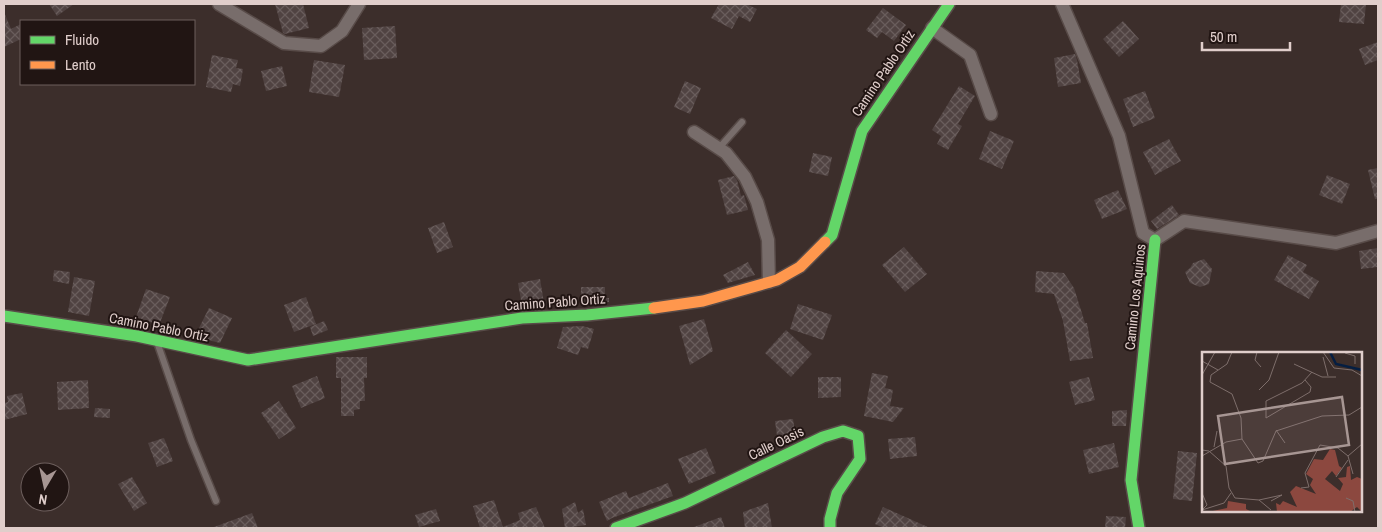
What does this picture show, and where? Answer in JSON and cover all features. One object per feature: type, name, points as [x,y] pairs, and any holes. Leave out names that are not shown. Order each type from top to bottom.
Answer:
[{"type":"street","points":[[219,4],[284,43],[321,46],[342,31],[359,4]]},
{"type":"street","name":"Camino Pablo Ortiz","points":[[4,316],[137,336],[248,360],[522,318],[605,314],[686,304],[777,280],[800,267],[832,235],[862,131],[949,4]]},
{"type":"street","points":[[1062,4],[1119,136],[1143,233],[1155,240]]},
{"type":"street","points":[[932,28],[970,55],[991,114]]},
{"type":"street","points":[[694,132],[726,153],[745,177],[758,202],[768,240],[769,282]]},
{"type":"street","name":"Camino Los Aquinos","points":[[1139,528],[1131,480],[1155,240],[1184,221],[1336,243],[1378,231]]},
{"type":"street","name":"Calle Oasis","points":[[616,528],[685,503],[823,437],[843,431],[858,436],[860,459],[837,493],[830,519],[830,528]]},
{"type":"lane","points":[[719,148],[742,122]]},
{"type":"lane","points":[[157,341],[190,440],[216,501]]},
{"type":"building","points":[[49,4],[74,4],[57,16]]},
{"type":"building","points":[[275,4],[303,4],[309,28],[283,33]]},
{"type":"building","points":[[719,4],[746,4],[757,9],[750,22],[739,16],[732,29],[711,18]]},
{"type":"building","points":[[1341,4],[1366,4],[1364,24],[1339,22]]},
{"type":"building","points":[[883,8],[906,25],[894,41],[882,32],[877,38],[866,30]]},
{"type":"building","points":[[4,12],[11,29],[20,24],[20,39],[4,47]]},
{"type":"building","points":[[1123,21],[1139,39],[1119,57],[1103,39]]},
{"type":"building","points":[[395,26],[397,58],[364,60],[362,28]]},
{"type":"building","points":[[1378,42],[1378,60],[1365,65],[1359,49]]},
{"type":"building","points":[[1075,54],[1081,83],[1058,87],[1054,58]]},
{"type":"building","points":[[212,55],[238,60],[236,68],[243,69],[240,86],[233,84],[231,92],[206,87]]},
{"type":"building","points":[[314,60],[345,65],[339,97],[309,92]]},
{"type":"building","points":[[282,66],[287,86],[266,91],[261,71]]},
{"type":"building","points":[[685,81],[701,88],[690,114],[674,107]]},
{"type":"building","points":[[959,86],[975,96],[958,124],[962,126],[948,150],[937,144],[941,136],[932,130]]},
{"type":"building","points":[[1145,91],[1155,118],[1133,127],[1123,99]]},
{"type":"building","points":[[990,131],[1014,141],[1002,169],[979,159]]},
{"type":"building","points":[[1169,139],[1181,161],[1155,175],[1143,152]]},
{"type":"building","points":[[813,153],[832,157],[828,176],[809,172]]},
{"type":"building","points":[[1378,168],[1378,199],[1375,199],[1368,170]]},
{"type":"building","points":[[1327,175],[1350,184],[1342,204],[1319,195]]},
{"type":"building","points":[[734,176],[737,180],[741,196],[744,195],[748,210],[727,215],[718,180]]},
{"type":"building","points":[[1118,190],[1127,209],[1102,219],[1094,200]]},
{"type":"building","points":[[1172,205],[1179,215],[1157,229],[1151,221]]},
{"type":"building","points":[[444,222],[453,247],[437,253],[428,228]]},
{"type":"building","points":[[904,247],[927,274],[905,292],[882,265]]},
{"type":"building","points":[[1378,248],[1378,267],[1361,269],[1359,251]]},
{"type":"building","points":[[1288,255],[1307,265],[1303,272],[1319,281],[1309,299],[1274,280]]},
{"type":"building","points":[[1204,259],[1212,269],[1209,284],[1200,287],[1190,283],[1185,272],[1193,263]]},
{"type":"building","points":[[748,262],[755,275],[728,283],[723,275]]},
{"type":"building","points":[[54,270],[70,272],[69,284],[53,281]]},
{"type":"building","points":[[1036,271],[1064,273],[1074,288],[1085,323],[1087,323],[1093,358],[1070,361],[1063,321],[1054,294],[1035,292]]},
{"type":"building","points":[[74,277],[95,281],[89,316],[68,312]]},
{"type":"building","points":[[540,279],[544,303],[522,306],[518,283]]},
{"type":"building","points":[[581,287],[605,287],[605,298],[609,298],[609,302],[581,305]]},
{"type":"building","points":[[146,289],[170,297],[159,325],[136,317]]},
{"type":"building","points":[[306,297],[316,324],[294,332],[284,305]]},
{"type":"building","points":[[798,304],[832,315],[823,340],[790,329]]},
{"type":"building","points":[[209,308],[232,318],[220,343],[196,334]]},
{"type":"building","points":[[704,319],[713,351],[690,365],[679,326]]},
{"type":"building","points":[[324,321],[328,330],[313,336],[310,327]]},
{"type":"building","points":[[582,326],[594,329],[588,349],[581,347],[578,355],[557,348],[563,327]]},
{"type":"building","points":[[786,330],[812,354],[791,377],[765,353]]},
{"type":"building","points":[[336,357],[367,357],[367,378],[364,378],[365,401],[360,401],[360,409],[354,410],[354,416],[341,416],[341,378],[336,378]]},
{"type":"building","points":[[872,373],[888,376],[885,388],[893,390],[890,406],[904,408],[893,422],[864,416]]},
{"type":"building","points":[[317,376],[325,398],[301,408],[292,386]]},
{"type":"building","points":[[818,377],[841,377],[841,397],[818,398]]},
{"type":"building","points":[[1089,377],[1095,400],[1075,405],[1069,382]]},
{"type":"building","points":[[88,380],[89,408],[58,410],[57,382]]},
{"type":"building","points":[[22,393],[27,414],[4,420],[4,403],[8,402],[7,396]]},
{"type":"building","points":[[279,401],[296,428],[279,439],[261,413]]},
{"type":"building","points":[[95,408],[110,409],[110,418],[94,417]]},
{"type":"building","points":[[1127,410],[1126,426],[1112,426],[1112,411]]},
{"type":"building","points":[[793,419],[796,438],[788,442],[778,443],[775,421]]},
{"type":"building","points":[[915,437],[917,456],[890,459],[888,439]]},
{"type":"building","points":[[164,438],[173,461],[157,467],[148,443]]},
{"type":"building","points":[[1114,443],[1119,467],[1089,474],[1083,450]]},
{"type":"building","points":[[706,448],[716,473],[689,484],[678,459]]},
{"type":"building","points":[[1178,451],[1197,453],[1192,501],[1173,499]]},
{"type":"building","points":[[132,477],[147,503],[134,511],[118,484]]},
{"type":"building","points":[[668,483],[673,496],[607,521],[599,502],[626,491],[629,498]]},
{"type":"building","points":[[494,500],[503,527],[520,520],[518,513],[536,507],[545,528],[480,528],[473,506]]},
{"type":"building","points":[[575,502],[578,513],[583,509],[586,525],[565,528],[562,509]]},
{"type":"building","points":[[768,503],[772,528],[745,528],[743,512]]},
{"type":"building","points":[[883,507],[930,528],[884,528],[875,524]]},
{"type":"building","points":[[436,509],[440,521],[419,527],[415,515]]},
{"type":"building","points":[[252,513],[258,528],[214,528],[214,527]]},
{"type":"building","points":[[1106,516],[1126,517],[1125,528],[1105,528]]},
{"type":"building","points":[[721,517],[725,528],[694,528],[694,527]]},
{"type":"traffic: fast","points":[[825,242],[832,235],[862,131],[949,4]]},
{"type":"traffic: fast","points":[[1139,528],[1131,480],[1155,240]]},
{"type":"traffic: fast","points":[[4,316],[137,336],[248,360],[522,318],[587,315],[654,308]]},
{"type":"traffic: fast","points":[[616,528],[685,503],[823,437],[843,431],[858,436],[860,459],[837,493],[830,519],[830,528]]},
{"type":"traffic: slow","points":[[654,308],[703,301],[777,280],[800,267],[825,242]]}]
